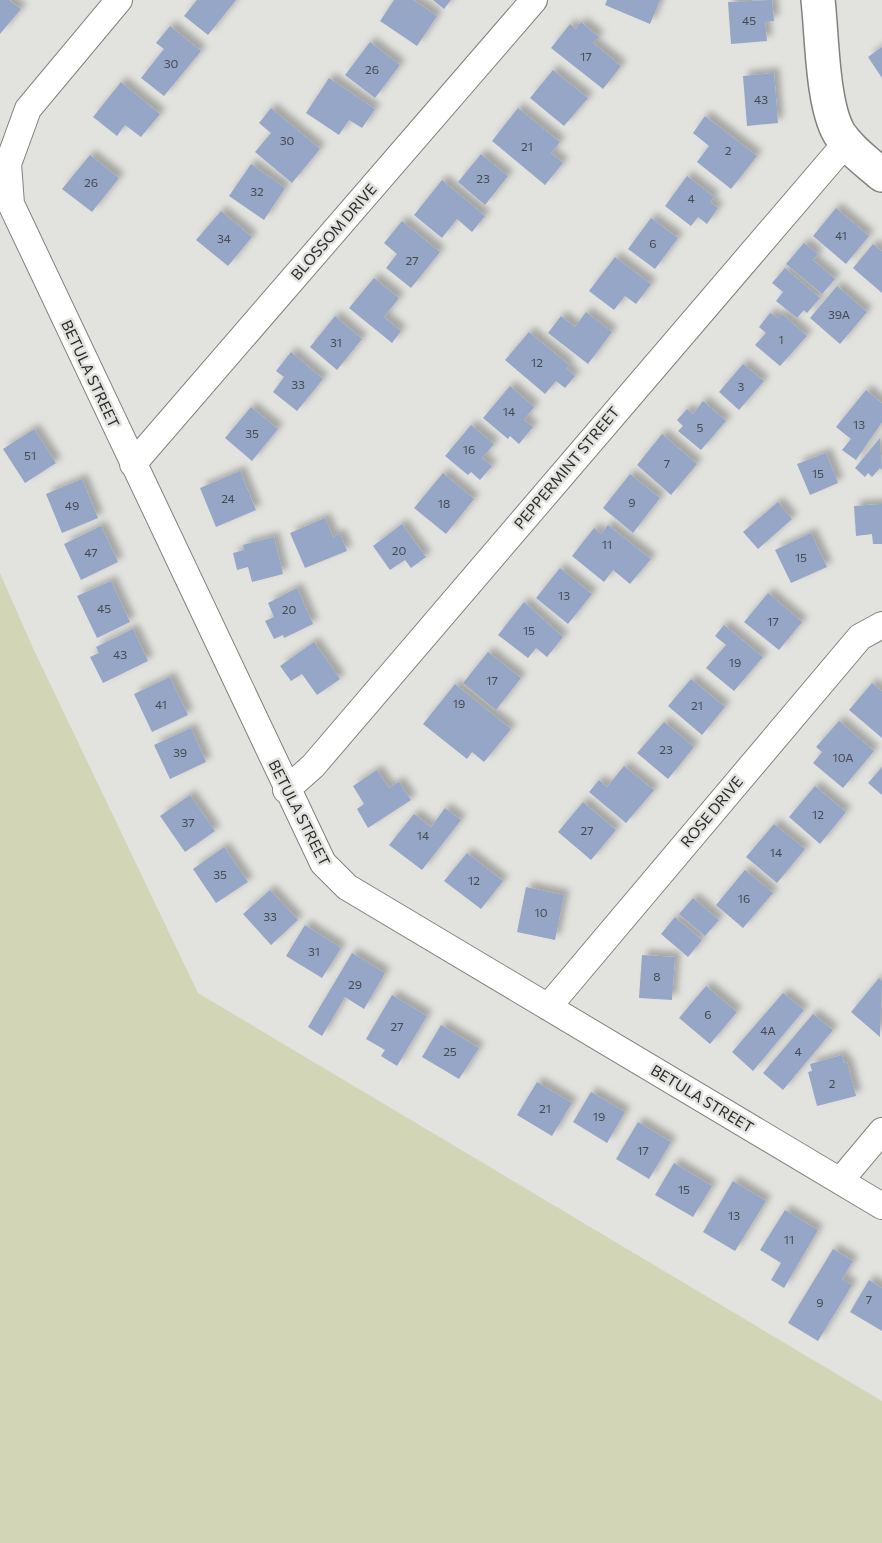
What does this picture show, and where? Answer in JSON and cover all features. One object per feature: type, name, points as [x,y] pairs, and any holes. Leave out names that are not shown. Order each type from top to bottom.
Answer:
[{"type":"street","name":"BETULA STREET","points":[[119,0],[28,109],[4,164],[11,204],[313,847],[336,879],[882,1206]]},
{"type":"street","name":"BLOSSOM DRIVE","points":[[133,464],[534,0]]},
{"type":"street","points":[[818,0],[829,98],[838,130],[846,143],[882,175]]},
{"type":"street","name":"PEPPERMINT STREET","points":[[286,790],[313,766],[846,143]]},
{"type":"street","name":"ROSE DRIVE","points":[[549,1007],[860,637],[882,625]]},
{"type":"street","points":[[840,1181],[882,1131]]},
{"type":"green space","points":[[0,573],[33,648],[198,993],[882,1401],[882,1543],[0,1543]]},
{"type":"building","points":[[0,0],[9,0],[21,9],[0,34]]},
{"type":"building","points":[[197,0],[236,0],[208,35],[184,16]]},
{"type":"building","points":[[394,0],[413,0],[437,16],[417,46],[380,21]]},
{"type":"building","points":[[433,0],[451,0],[444,9]]},
{"type":"building","points":[[607,0],[660,0],[650,24],[605,5]]},
{"type":"building","points":[[772,0],[774,21],[765,22],[767,41],[731,44],[728,2]]},
{"type":"building","points":[[581,22],[599,37],[593,43],[621,66],[603,89],[551,48],[570,24],[576,29]]},
{"type":"building","points":[[170,26],[201,51],[164,96],[141,78],[164,49],[156,43]]},
{"type":"building","points":[[370,42],[400,65],[375,98],[345,75]]},
{"type":"building","points":[[882,47],[882,78],[868,57]]},
{"type":"building","points":[[553,70],[588,98],[564,126],[530,98]]},
{"type":"building","points":[[774,73],[778,123],[747,126],[743,76]]},
{"type":"building","points":[[329,78],[375,109],[362,128],[349,120],[339,135],[306,113]]},
{"type":"building","points":[[121,82],[160,114],[141,137],[125,125],[117,136],[93,117]]},
{"type":"building","points":[[271,108],[320,149],[292,183],[255,152],[271,133],[259,123]]},
{"type":"building","points":[[518,108],[560,142],[551,153],[563,163],[545,185],[492,141]]},
{"type":"building","points":[[705,116],[757,156],[731,189],[697,162],[709,146],[693,133]]},
{"type":"building","points":[[481,154],[508,176],[485,205],[458,182]]},
{"type":"building","points":[[90,155],[119,178],[92,212],[62,189]]},
{"type":"building","points":[[251,164],[285,188],[264,220],[229,196]]},
{"type":"building","points":[[687,176],[714,197],[710,202],[718,208],[707,224],[698,217],[691,226],[665,206]]},
{"type":"building","points":[[442,180],[485,216],[472,232],[457,219],[442,238],[414,215]]},
{"type":"building","points":[[836,208],[869,236],[846,264],[813,236]]},
{"type":"building","points":[[221,211],[252,237],[228,266],[196,240]]},
{"type":"building","points":[[651,218],[678,238],[655,269],[628,249]]},
{"type":"building","points":[[402,221],[440,252],[411,288],[386,268],[397,254],[384,243]]},
{"type":"building","points":[[804,243],[818,254],[813,260],[835,279],[822,294],[786,264]]},
{"type":"building","points":[[873,244],[882,251],[882,293],[853,268]]},
{"type":"building","points":[[615,257],[651,284],[636,304],[625,296],[614,310],[589,291]]},
{"type":"building","points":[[785,268],[820,298],[807,313],[804,310],[797,318],[776,301],[783,292],[772,283]]},
{"type":"building","points":[[374,278],[399,298],[384,317],[401,331],[392,343],[349,308]]},
{"type":"building","points":[[837,286],[867,312],[840,344],[810,318]]},
{"type":"building","points":[[586,312],[612,332],[588,364],[548,333],[561,316],[575,327]]},
{"type":"building","points":[[770,313],[778,318],[782,314],[807,336],[780,366],[755,345],[766,333],[759,327]]},
{"type":"building","points":[[335,316],[362,339],[337,370],[310,347]]},
{"type":"building","points":[[529,332],[569,365],[566,368],[575,376],[565,388],[556,381],[545,394],[505,360]]},
{"type":"building","points":[[291,352],[323,379],[297,411],[273,392],[284,377],[276,371]]},
{"type":"building","points":[[743,364],[764,381],[739,410],[719,392]]},
{"type":"building","points":[[510,386],[534,407],[524,420],[533,427],[519,444],[510,436],[508,439],[483,418]]},
{"type":"building","points":[[866,390],[882,403],[882,422],[856,460],[842,450],[851,439],[836,427]]},
{"type":"building","points":[[703,401],[726,421],[701,450],[678,431],[683,426],[677,420],[687,409],[693,414]]},
{"type":"building","points":[[251,407],[278,429],[252,461],[225,438]]},
{"type":"building","points":[[471,425],[494,444],[482,458],[492,466],[480,480],[471,472],[468,475],[445,456]]},
{"type":"building","points":[[34,429],[56,463],[25,483],[3,449]]},
{"type":"building","points":[[662,434],[697,464],[671,495],[637,465]]},
{"type":"building","points":[[880,438],[882,470],[880,468],[872,477],[868,473],[865,477],[855,468]]},
{"type":"building","points":[[826,453],[838,483],[810,495],[797,464]]},
{"type":"building","points":[[240,471],[256,510],[216,527],[200,488]]},
{"type":"building","points":[[443,473],[474,499],[446,534],[414,508]]},
{"type":"building","points":[[630,474],[660,498],[633,533],[603,508]]},
{"type":"building","points":[[82,479],[98,518],[62,533],[46,494]]},
{"type":"building","points":[[778,502],[792,519],[758,549],[743,532]]},
{"type":"building","points":[[882,504],[882,544],[873,544],[872,534],[856,536],[854,506]]},
{"type":"building","points":[[325,518],[333,537],[340,534],[347,551],[305,568],[290,533]]},
{"type":"building","points":[[402,524],[426,557],[411,568],[405,560],[390,570],[373,546]]},
{"type":"building","points":[[608,525],[651,559],[630,584],[613,570],[604,582],[572,556],[594,528],[601,534]]},
{"type":"building","points":[[101,526],[118,562],[81,580],[64,544]]},
{"type":"building","points":[[811,533],[827,567],[791,583],[775,550]]},
{"type":"building","points":[[274,537],[283,574],[252,582],[248,567],[237,570],[233,553],[244,550],[243,545]]},
{"type":"building","points":[[560,568],[592,594],[568,624],[536,598]]},
{"type":"building","points":[[111,581],[130,622],[97,638],[77,596]]},
{"type":"building","points":[[297,588],[313,624],[284,638],[283,635],[274,639],[265,621],[274,617],[268,603]]},
{"type":"building","points":[[768,593],[802,622],[779,650],[744,622]]},
{"type":"building","points":[[524,602],[563,637],[547,657],[536,648],[528,658],[498,635]]},
{"type":"building","points":[[724,625],[763,657],[734,691],[706,668],[726,645],[715,636]]},
{"type":"building","points":[[133,629],[148,661],[103,683],[90,657],[99,653],[96,647]]},
{"type":"building","points":[[314,642],[340,679],[317,695],[302,674],[291,681],[280,666]]},
{"type":"building","points":[[488,652],[521,678],[496,710],[463,683]]},
{"type":"building","points":[[170,677],[188,715],[152,732],[134,694]]},
{"type":"building","points":[[691,679],[725,707],[702,735],[668,706]]},
{"type":"building","points":[[872,683],[882,691],[882,738],[849,710]]},
{"type":"building","points":[[455,684],[511,729],[484,762],[472,752],[467,759],[423,724]]},
{"type":"building","points":[[839,721],[874,751],[843,788],[813,763],[822,752],[816,747]]},
{"type":"building","points":[[664,722],[694,747],[668,779],[637,753]]},
{"type":"building","points":[[191,728],[206,762],[170,779],[154,745]]},
{"type":"building","points":[[624,766],[654,790],[626,823],[589,792],[599,780],[607,787]]},
{"type":"building","points":[[882,767],[882,795],[868,783]]},
{"type":"building","points":[[377,770],[389,788],[399,782],[411,800],[368,828],[357,809],[364,804],[353,786]]},
{"type":"building","points":[[815,786],[846,812],[820,844],[789,817]]},
{"type":"building","points":[[190,795],[215,831],[185,852],[160,816]]},
{"type":"building","points":[[583,802],[616,830],[591,860],[558,832]]},
{"type":"building","points":[[445,808],[461,820],[422,870],[389,845],[414,814],[431,827]]},
{"type":"building","points":[[774,824],[805,849],[777,883],[746,857]]},
{"type":"building","points":[[224,847],[248,882],[216,903],[193,869]]},
{"type":"building","points":[[467,853],[503,881],[481,909],[444,881]]},
{"type":"building","points":[[745,870],[773,893],[743,928],[716,905]]},
{"type":"building","points":[[526,887],[564,895],[555,940],[517,932]]},
{"type":"building","points":[[270,890],[298,920],[271,945],[243,914]]},
{"type":"building","points":[[693,898],[719,920],[705,936],[679,914]]},
{"type":"building","points":[[675,917],[702,940],[688,957],[661,934]]},
{"type":"building","points":[[305,925],[341,948],[322,978],[286,956]]},
{"type":"building","points":[[352,953],[385,973],[364,1009],[345,997],[322,1036],[308,1027]]},
{"type":"building","points":[[642,955],[675,957],[672,1000],[639,998]]},
{"type":"building","points":[[879,978],[882,981],[880,1037],[851,1012]]},
{"type":"building","points":[[706,986],[737,1012],[710,1044],[679,1018]]},
{"type":"building","points":[[783,993],[804,1010],[753,1071],[732,1052]]},
{"type":"building","points":[[392,995],[427,1016],[397,1066],[381,1056],[385,1050],[366,1039]]},
{"type":"building","points":[[813,1014],[833,1030],[783,1090],[763,1073]]},
{"type":"building","points":[[441,1025],[479,1048],[459,1079],[422,1057]]},
{"type":"building","points":[[842,1055],[844,1063],[847,1062],[856,1096],[817,1106],[808,1072],[812,1071],[810,1064]]},
{"type":"building","points":[[537,1082],[572,1103],[552,1136],[517,1115]]},
{"type":"building","points":[[591,1092],[625,1112],[607,1143],[573,1122]]},
{"type":"building","points":[[638,1122],[671,1142],[649,1179],[616,1159]]},
{"type":"building","points":[[674,1163],[712,1186],[693,1217],[655,1195]]},
{"type":"building","points":[[733,1181],[766,1201],[735,1251],[703,1232]]},
{"type":"building","points":[[785,1210],[818,1230],[784,1288],[771,1280],[781,1263],[760,1250]]},
{"type":"building","points":[[833,1249],[853,1261],[842,1279],[852,1285],[818,1341],[788,1323]]},
{"type":"building","points":[[869,1280],[882,1288],[882,1331],[850,1312]]}]
